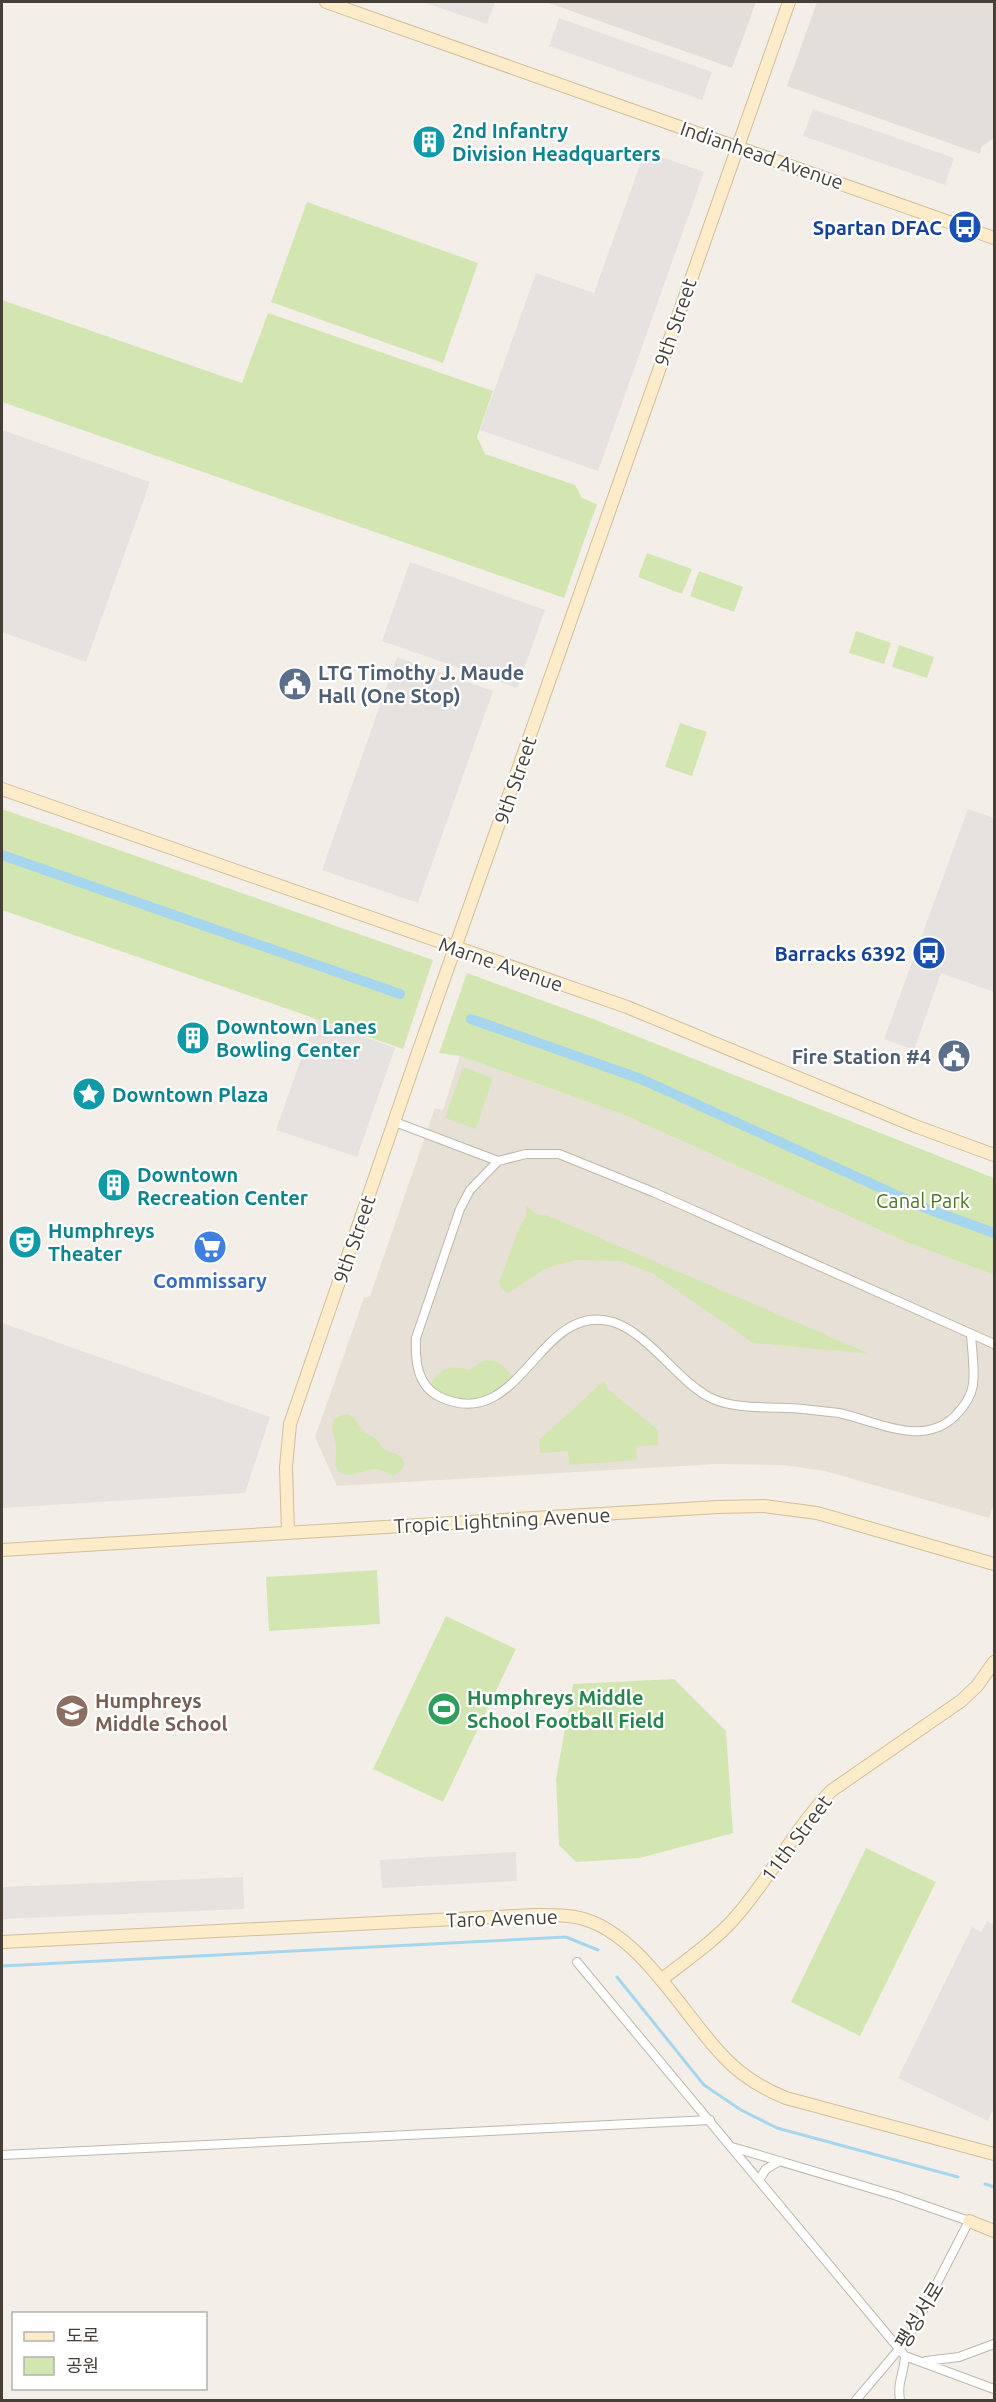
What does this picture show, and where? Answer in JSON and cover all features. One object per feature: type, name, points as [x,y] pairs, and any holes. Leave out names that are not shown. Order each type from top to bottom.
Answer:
[{"type":"street","name":"Indianhead Avenue","points":[[326,2],[994,237]]},
{"type":"street","name":"9th Street","points":[[288,1532],[286,1467],[290,1424],[394,1122],[789,2]]},
{"type":"street","name":"Marne Avenue","points":[[2,789],[627,1007],[915,1126],[994,1155]]},
{"type":"street","points":[[394,1122],[498,1161]]},
{"type":"street","points":[[972,1335],[973,1385],[964,1407],[947,1423],[932,1430],[916,1432],[839,1413],[723,1403],[707,1396],[632,1332],[613,1322],[596,1320],[575,1325],[560,1334],[516,1379],[489,1401],[477,1405],[465,1405],[438,1396],[428,1388],[420,1374],[416,1359],[416,1338],[460,1209],[470,1190],[498,1161],[526,1154],[559,1154],[653,1192],[994,1344]]},
{"type":"street","name":"Tropic Lightning Avenue","points":[[2,1550],[764,1506],[817,1513],[994,1564]]},
{"type":"street","name":"11th Street","points":[[661,1980],[731,1922],[749,1901],[816,1807],[831,1791],[961,1701],[977,1686],[994,1662]]},
{"type":"street","name":"Taro Avenue","points":[[2,1942],[562,1914],[582,1918],[618,1936],[661,1980],[721,2055],[759,2087],[786,2098],[994,2154]]},
{"type":"street","points":[[577,1962],[903,2352],[922,2362],[994,2389]]},
{"type":"street","points":[[2,2155],[710,2120]]},
{"type":"street","points":[[732,2146],[897,2196],[994,2231]]},
{"type":"street","points":[[759,2180],[766,2169],[780,2161]]},
{"type":"street","name":"팽성서로","points":[[856,2400],[903,2352],[969,2221]]},
{"type":"street","points":[[922,2362],[959,2357],[994,2344]]},
{"type":"street","points":[[900,2400],[898,2386],[903,2352]]},
{"type":"shaded area","points":[[423,2],[495,2],[487,24]]},
{"type":"shaded area","points":[[546,2],[756,2],[732,68]]},
{"type":"shaded area","points":[[817,2],[994,2],[994,138],[981,147],[980,154],[787,86]]},
{"type":"shaded area","points":[[559,18],[712,72],[702,100],[549,46]]},
{"type":"shaded area","points":[[813,109],[954,158],[945,185],[803,136]]},
{"type":"shaded area","points":[[645,151],[704,172],[598,471],[480,430],[536,273],[594,293]]},
{"type":"shaded area","points":[[2,430],[150,482],[86,662],[2,632]]},
{"type":"shaded area","points":[[410,562],[545,610],[517,688],[382,641]]},
{"type":"shaded area","points":[[397,657],[493,691],[418,903],[322,870]]},
{"type":"shaded area","points":[[968,809],[994,818],[994,992],[941,973],[914,1050],[884,1039]]},
{"type":"shaded area","points":[[315,1019],[395,1048],[357,1157],[276,1130]]},
{"type":"shaded area","points":[[460,1056],[624,1115],[906,1242],[994,1275],[994,1503],[989,1518],[825,1471],[783,1465],[717,1464],[337,1486],[315,1437],[364,1298],[370,1296],[435,1108],[443,1110]]},
{"type":"shaded area","points":[[2,1323],[270,1417],[245,1493],[2,1508]]},
{"type":"shaded area","points":[[516,1852],[517,1881],[382,1888],[380,1860]]},
{"type":"shaded area","points":[[243,1877],[244,1909],[2,1919],[2,1887]]},
{"type":"shaded area","points":[[987,1921],[994,1925],[994,2108],[988,2121],[898,2078],[972,1927],[981,1932]]},
{"type":"green space","points":[[307,202],[478,263],[443,363],[271,302]]},
{"type":"green space","points":[[2,300],[242,383],[268,313],[493,391],[477,437],[485,454],[575,485],[582,498],[597,504],[564,598],[2,402]]},
{"type":"green space","points":[[647,553],[692,569],[682,594],[638,577]]},
{"type":"green space","points":[[699,571],[743,587],[734,612],[690,596]]},
{"type":"green space","points":[[856,631],[891,643],[884,664],[849,653]]},
{"type":"green space","points":[[899,645],[934,657],[927,678],[892,667]]},
{"type":"green space","points":[[680,723],[707,732],[692,776],[665,767]]},
{"type":"green space","points":[[2,809],[433,960],[403,1049],[2,910]]},
{"type":"green space","name":"Canal Park","points":[[467,973],[596,1020],[994,1178],[994,1275],[906,1242],[624,1115],[460,1056],[439,1053]]},
{"type":"green space","points":[[463,1067],[493,1078],[476,1129],[445,1118]]},
{"type":"green space","points":[[526,1206],[537,1214],[549,1216],[870,1354],[753,1343],[652,1273],[620,1261],[578,1260],[560,1264],[543,1270],[508,1293],[502,1289],[499,1282],[520,1226],[526,1217]]},
{"type":"green space","points":[[483,1361],[498,1362],[516,1379],[500,1394],[465,1405],[427,1388],[444,1370],[454,1368],[469,1370]]},
{"type":"green space","points":[[604,1381],[608,1389],[658,1430],[658,1445],[636,1446],[637,1460],[569,1465],[568,1451],[540,1453],[539,1440]]},
{"type":"green space","points":[[348,1414],[364,1431],[377,1440],[382,1448],[402,1458],[404,1467],[394,1476],[377,1469],[349,1475],[340,1472],[335,1463],[336,1446],[332,1425],[336,1418]]},
{"type":"green space","points":[[377,1570],[380,1624],[269,1631],[266,1577]]},
{"type":"green space","name":"Humphreys Middle School Football Field","points":[[446,1616],[516,1649],[443,1802],[373,1769]]},
{"type":"green space","points":[[674,1679],[726,1731],[733,1833],[640,1858],[576,1862],[559,1845],[556,1779],[573,1684]]},
{"type":"green space","points":[[866,1848],[936,1882],[860,2036],[791,2002]]},
{"type":"waterway","points":[[2,855],[400,994]]},
{"type":"waterway","points":[[471,1019],[641,1079],[925,1208],[994,1233]]},
{"type":"waterway","points":[[2,1966],[566,1937],[598,1950]]},
{"type":"waterway","points":[[617,1977],[704,2085],[741,2110],[777,2128],[958,2177]]},
{"type":"waterway","points":[[985,2184],[994,2187]]},
{"type":"place","name":"2nd Infantry Division Headquarters","points":[[429,142]]},
{"type":"place","name":"Spartan DFAC","points":[[965,227]]},
{"type":"place","name":"LTG Timothy J. Maude Hall (One Stop)","points":[[295,684]]},
{"type":"place","name":"Barracks 6392","points":[[929,953]]},
{"type":"place","name":"Downtown Lanes Bowling Center","points":[[193,1038]]},
{"type":"place","name":"Fire Station #4","points":[[954,1056]]},
{"type":"place","name":"Downtown Plaza","points":[[89,1094]]},
{"type":"place","name":"Downtown Recreation Center","points":[[114,1185]]},
{"type":"place","name":"Humphreys Theater","points":[[25,1242]]},
{"type":"place","name":"Commissary","points":[[210,1247]]},
{"type":"place","name":"Humphreys Middle School Football Field","points":[[444,1709]]},
{"type":"place","name":"Humphreys Middle School","points":[[72,1711]]}]
